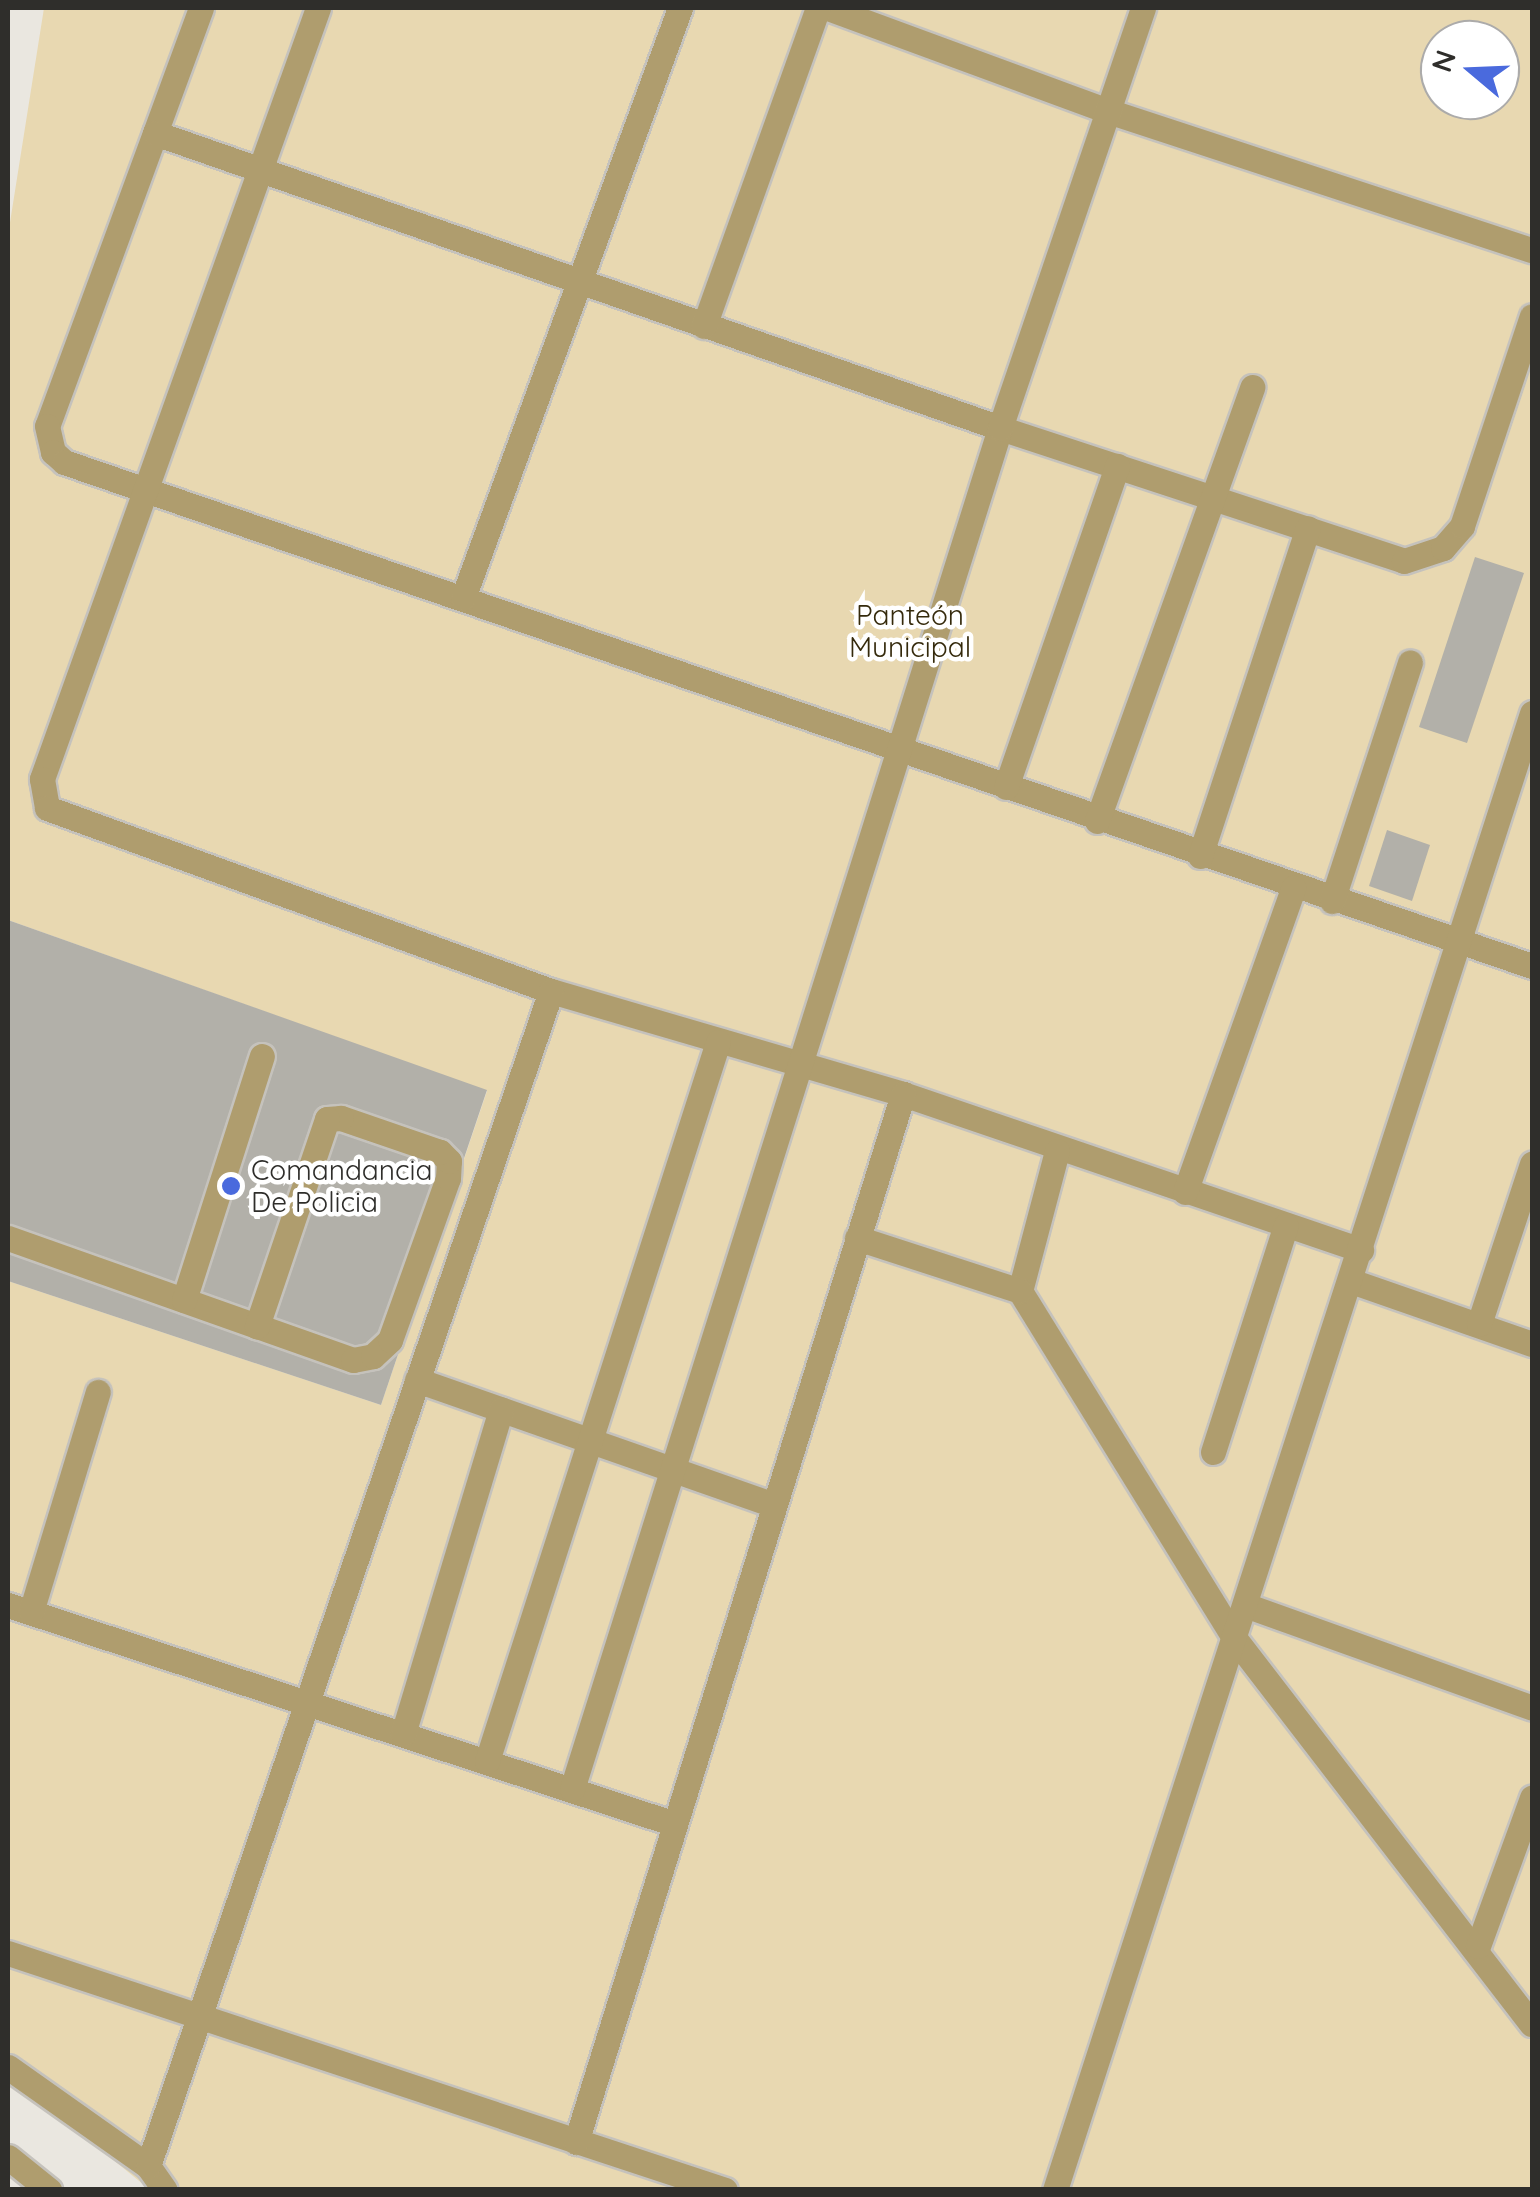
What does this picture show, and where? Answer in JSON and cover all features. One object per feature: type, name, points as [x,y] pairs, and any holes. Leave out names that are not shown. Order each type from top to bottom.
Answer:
[{"type":"street","points":[[201,8],[46,426],[52,452],[64,462],[1332,902],[1532,966]]},
{"type":"street","points":[[318,8],[148,492],[42,779],[47,808],[551,990],[902,1094],[1057,1151],[1362,1250]]},
{"type":"street","points":[[463,598],[583,285],[680,8]]},
{"type":"street","points":[[704,326],[818,8]]},
{"type":"street","points":[[828,8],[1108,111],[1532,250]]},
{"type":"street","points":[[572,1790],[1000,428],[1144,8]]},
{"type":"street","points":[[156,132],[583,285],[1000,428],[1404,560],[1443,548],[1462,526],[1523,379],[1532,316]]},
{"type":"street","points":[[1097,820],[1252,387]]},
{"type":"street","points":[[1006,787],[1117,466]]},
{"type":"street","points":[[1200,856],[1308,528]]},
{"type":"street","points":[[1332,902],[1410,662]]},
{"type":"street","points":[[1055,2190],[1362,1250],[1532,713]]},
{"type":"street","points":[[1186,1192],[1293,888]]},
{"type":"street","points":[[148,2166],[197,2011],[551,990]]},
{"type":"street","points":[[487,1762],[587,1440],[718,1042]]},
{"type":"street","points":[[184,1300],[262,1056]]},
{"type":"street","points":[[576,2142],[902,1094]]},
{"type":"street","points":[[8,1238],[257,1326],[354,1360],[373,1356],[390,1340],[449,1161],[440,1152],[341,1118],[327,1119],[257,1326]]},
{"type":"street","points":[[1020,1292],[1057,1151]]},
{"type":"street","points":[[1479,1324],[1532,1164]]},
{"type":"street","points":[[1213,1452],[1286,1225]]},
{"type":"street","points":[[857,1238],[1020,1292],[1235,1639],[1478,1946],[1532,2024]]},
{"type":"street","points":[[1351,1282],[1532,1344]]},
{"type":"street","points":[[417,1380],[772,1504]]},
{"type":"street","points":[[98,1392],[19,1608],[675,1824]]},
{"type":"street","points":[[403,1734],[501,1410]]},
{"type":"street","points":[[1246,1605],[1532,1708]]},
{"type":"street","points":[[1478,1946],[1532,1798]]},
{"type":"street","points":[[8,1953],[197,2011],[724,2190]]},
{"type":"street","points":[[8,2067],[148,2166],[165,2190]]},
{"type":"street","points":[[8,2157],[43,2184]]},
{"type":"street","points":[[8,2175],[43,2184]]},
{"type":"green space","name":"Panteón Municipal","points":[[44,8],[1532,8],[1532,2189],[149,2189],[8,2074],[8,1281],[381,1405],[487,1091],[8,920],[8,235]]},
{"type":"building","points":[[1475,557],[1524,573],[1467,743],[1419,727]]},
{"type":"building","points":[[1387,830],[1430,845],[1412,901],[1369,886]]},
{"type":"building","name":"Comandancia De Policia","points":[[8,920],[487,1090],[381,1405],[8,1281]]},
{"type":"place","name":"Comandancia De Policia","points":[[231,1186]]}]
